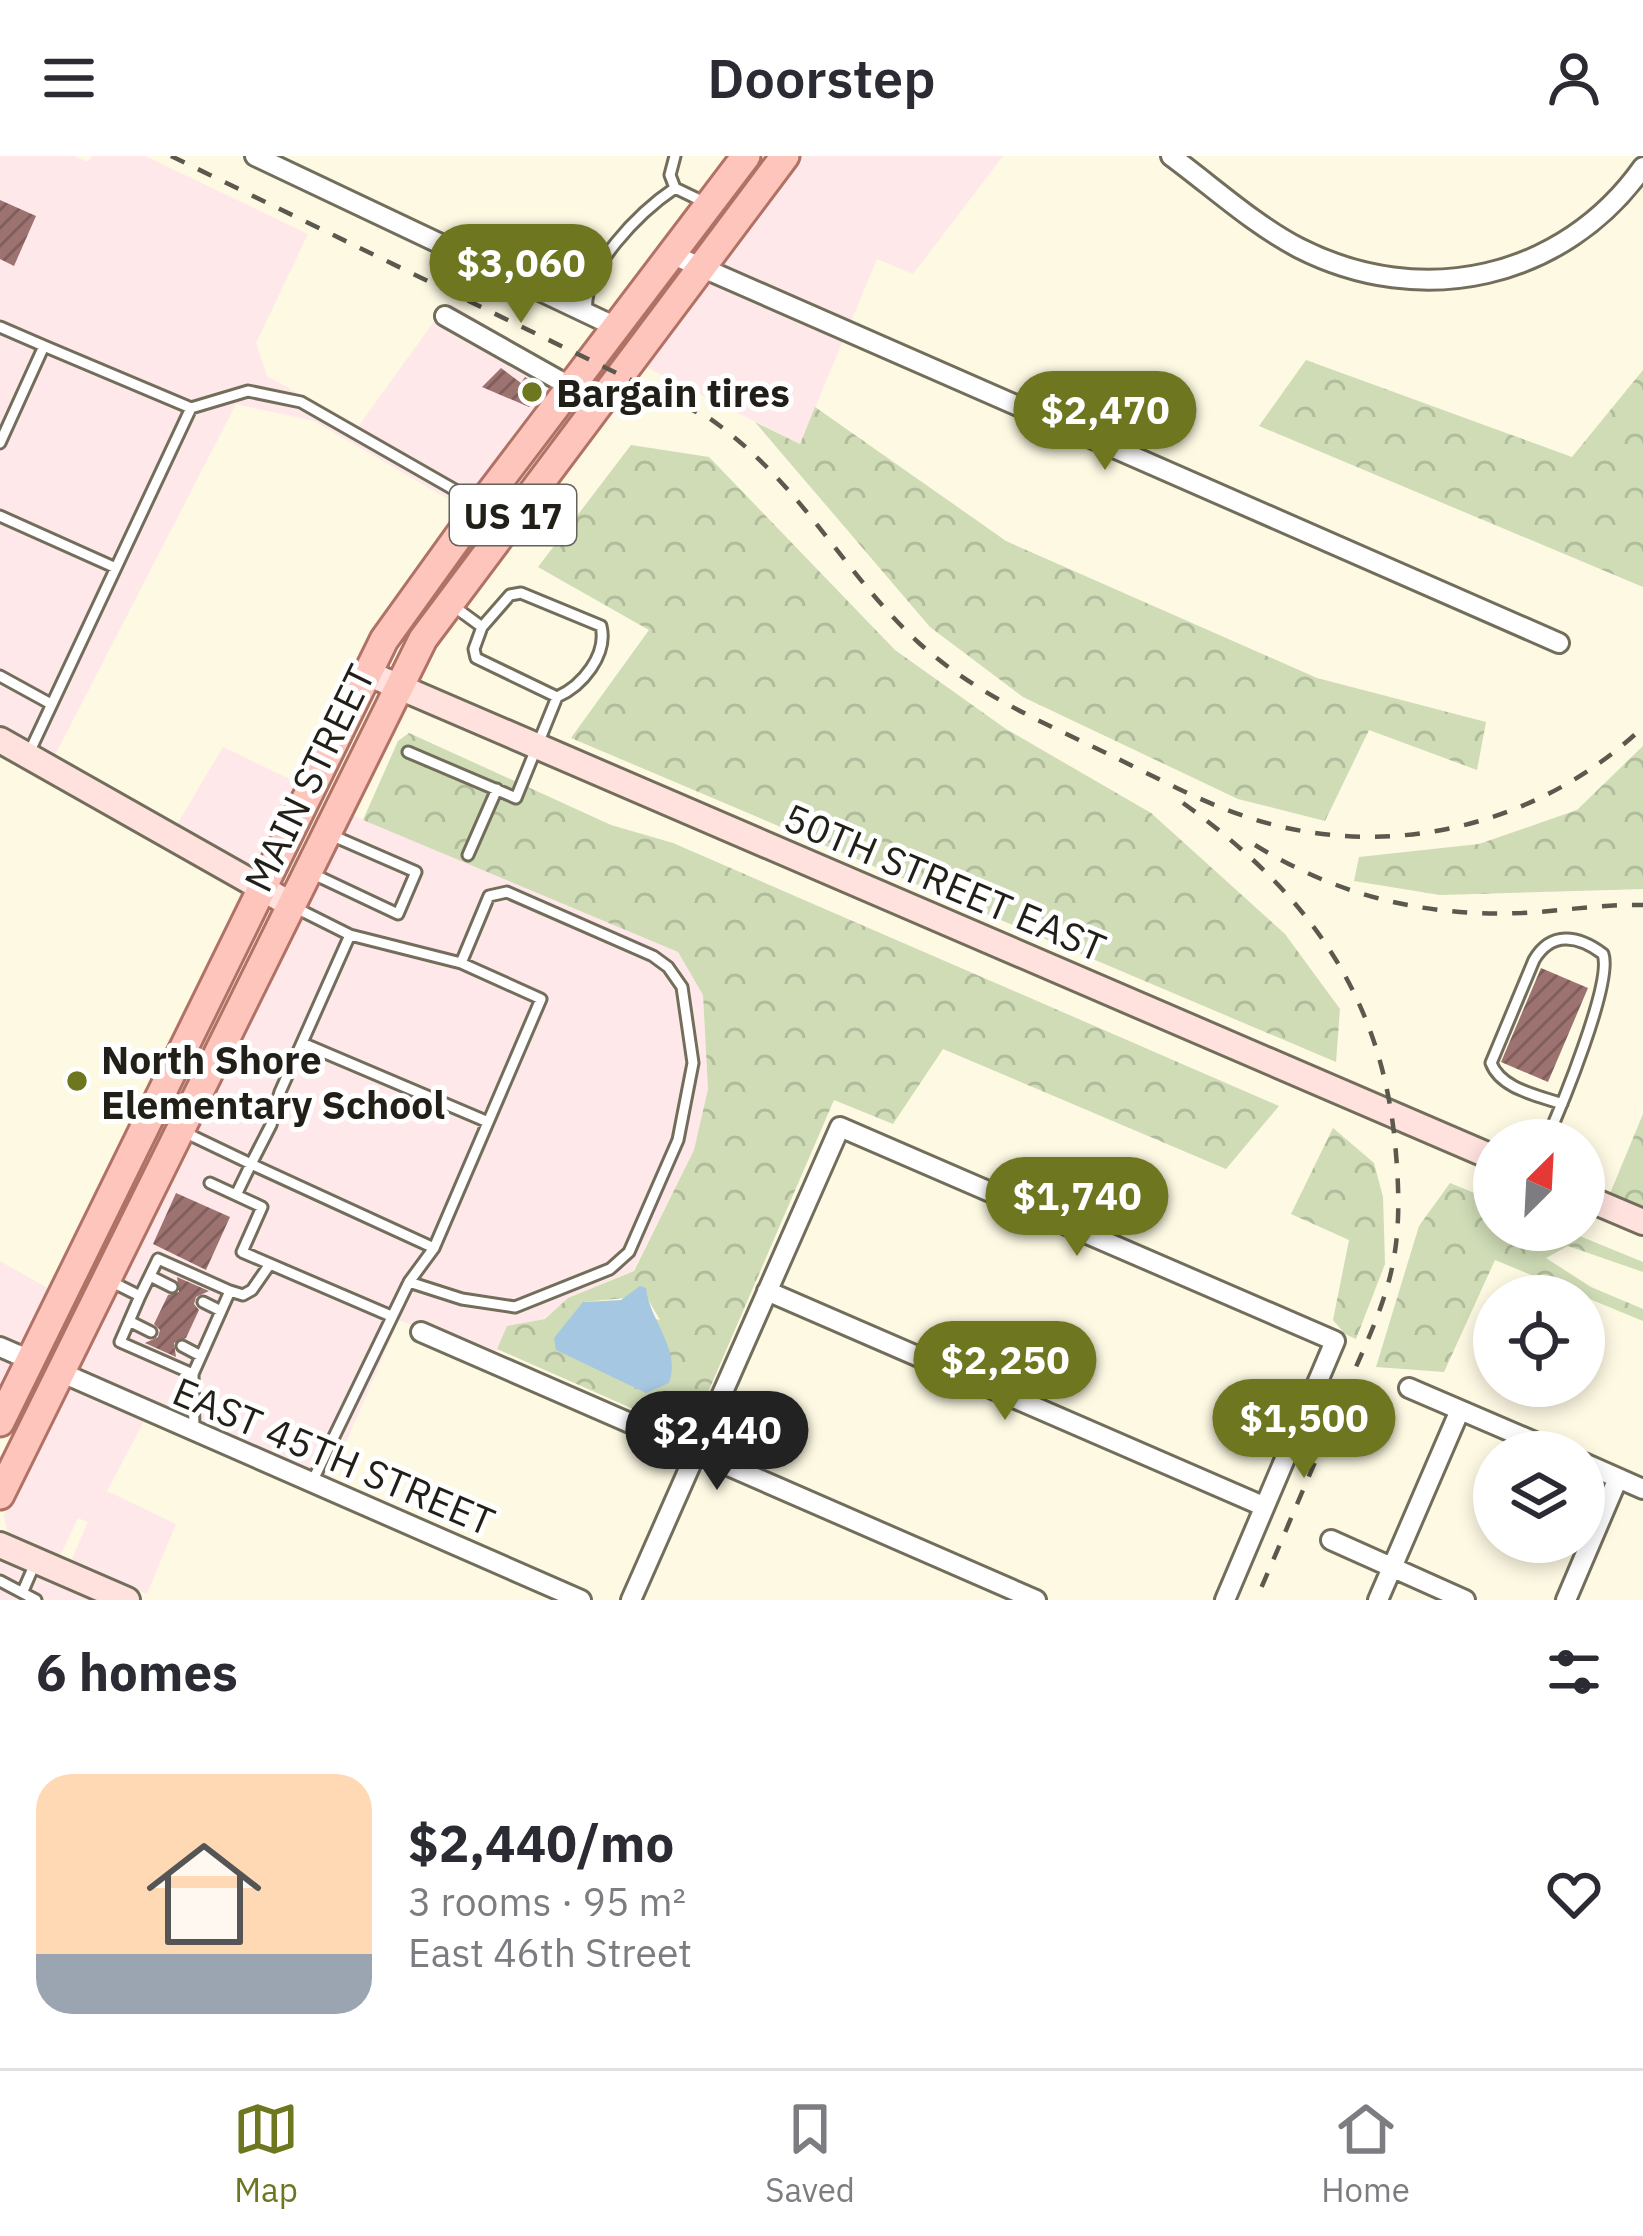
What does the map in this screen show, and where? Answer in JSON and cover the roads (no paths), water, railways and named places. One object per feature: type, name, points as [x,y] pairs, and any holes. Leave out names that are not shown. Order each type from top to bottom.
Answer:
[{"type":"main road","name":"MAIN STREET","points":[[0,1422],[368,674],[414,596],[746,156]]},
{"type":"main road","name":"MAIN STREET","points":[[0,1495],[397,686],[448,602],[785,156]]},
{"type":"street","points":[[255,156],[616,327]]},
{"type":"street","points":[[1172,156],[1263,225],[1327,261],[1362,274],[1414,281],[1469,279],[1505,271],[1572,239],[1604,213],[1643,166]]},
{"type":"street","points":[[671,254],[1559,643]]},
{"type":"street","points":[[445,316],[571,387]]},
{"type":"street","name":"50TH STREET EAST","points":[[368,674],[1473,1149]]},
{"type":"street","points":[[0,740],[290,904]]},
{"type":"street","points":[[631,1600],[840,1127],[1335,1341],[1225,1600]]},
{"type":"street","points":[[1605,1206],[1643,1222]]},
{"type":"street","points":[[767,1291],[1263,1506]]},
{"type":"street","points":[[422,1332],[1036,1600]]},
{"type":"street","points":[[0,1347],[31,1360]]},
{"type":"street","name":"EAST 45TH STREET","points":[[60,1372],[581,1600]]},
{"type":"street","points":[[1409,1388],[1509,1431]]},
{"type":"street","points":[[1378,1600],[1460,1410]]},
{"type":"street","points":[[1605,1472],[1643,1489]]},
{"type":"street","points":[[1566,1600],[1618,1478]]},
{"type":"street","points":[[1331,1540],[1465,1600]]},
{"type":"street","points":[[0,1545],[127,1600]]},
{"type":"lane","points":[[675,156],[670,175],[675,188],[709,205]]},
{"type":"lane","points":[[587,313],[589,286],[598,270],[648,206],[675,188]]},
{"type":"lane","points":[[0,327],[191,408],[248,392],[301,402],[482,505]]},
{"type":"lane","points":[[0,443],[44,346]]},
{"type":"lane","points":[[28,755],[191,408]]},
{"type":"lane","points":[[0,516],[116,568]]},
{"type":"lane","points":[[408,752],[516,797],[557,697],[571,691],[590,671],[604,636],[602,626],[521,593],[510,595],[482,627],[473,649],[476,658],[557,697]]},
{"type":"lane","points":[[448,602],[482,627]]},
{"type":"lane","points":[[0,676],[51,704]]},
{"type":"lane","points":[[468,855],[496,789]]},
{"type":"lane","points":[[306,871],[398,914],[416,872],[325,832]]},
{"type":"lane","points":[[410,1282],[515,1307],[610,1269],[629,1252],[678,1140],[689,1095],[693,1063],[682,987],[653,956],[507,892],[497,892],[489,896],[461,963]]},
{"type":"lane","points":[[290,904],[350,935],[461,963],[541,999],[434,1248],[391,1316],[312,1482]]},
{"type":"lane","points":[[236,1195],[271,1125],[350,935]]},
{"type":"lane","points":[[1555,1119],[1562,1104],[1606,974],[1606,961],[1596,949],[1563,938],[1541,947],[1491,1063],[1506,1083],[1562,1104]]},
{"type":"lane","points":[[302,1042],[488,1122]]},
{"type":"lane","points":[[179,1129],[434,1248]]},
{"type":"lane","points":[[210,1183],[262,1207],[242,1252],[391,1316]]},
{"type":"lane","points":[[193,1375],[120,1342],[158,1259],[243,1295],[270,1264]]},
{"type":"lane","points":[[150,1276],[172,1287]]},
{"type":"lane","points":[[106,1278],[140,1296]]},
{"type":"lane","points":[[194,1432],[193,1375],[230,1291]]},
{"type":"lane","points":[[203,1302],[221,1311]]},
{"type":"lane","points":[[129,1321],[151,1332]]},
{"type":"lane","points":[[182,1346],[201,1356]]},
{"type":"lane","points":[[23,1591],[36,1561]]},
{"type":"lane","points":[[0,1581],[36,1600]]},
{"type":"water","points":[[640,1286],[646,1288],[672,1371],[669,1383],[646,1393],[556,1350],[554,1338],[583,1302],[621,1300]]},
{"type":"railway","points":[[171,156],[709,418],[770,470],[891,615],[940,661],[1032,717],[1229,811],[1299,830],[1352,836],[1457,827],[1508,812],[1556,790],[1643,727]]},
{"type":"railway","points":[[1183,803],[1267,874],[1332,953],[1375,1046],[1389,1098],[1396,1154],[1397,1236],[1384,1298],[1256,1600]]},
{"type":"railway","points":[[1255,845],[1318,878],[1417,907],[1522,913],[1643,905]]},
{"type":"place","name":"Bargain tires","points":[[532,392]]},
{"type":"place","name":"North Shore Elementary School","points":[[77,1081]]}]
